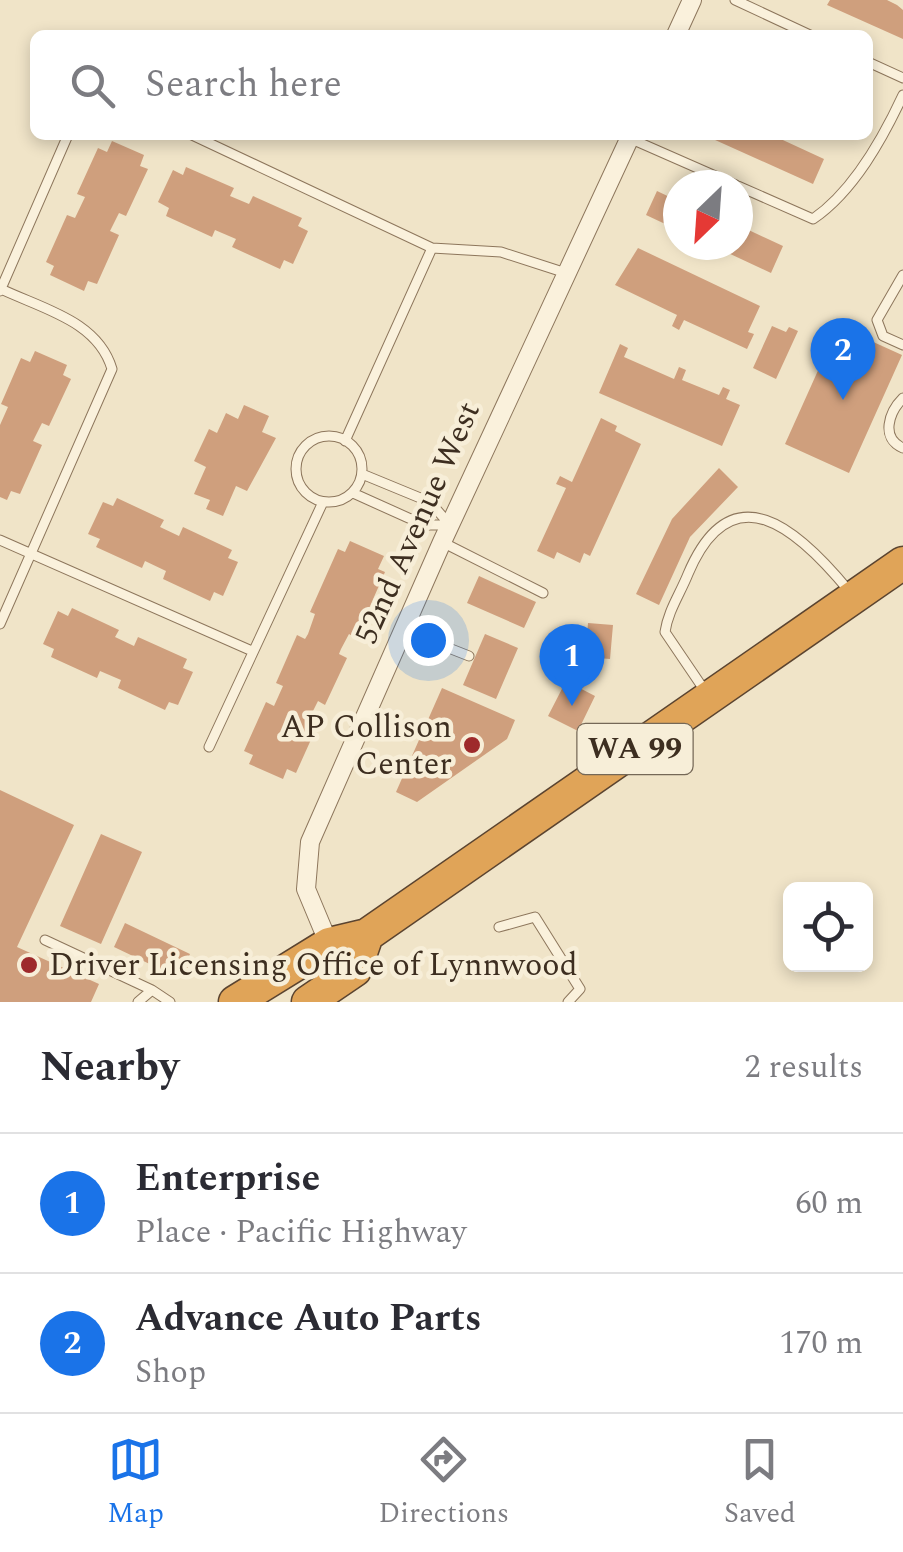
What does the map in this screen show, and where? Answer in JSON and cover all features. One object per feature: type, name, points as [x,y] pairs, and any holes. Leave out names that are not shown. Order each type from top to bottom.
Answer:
[{"type":"highway","name":"WA 99","points":[[234,1002],[329,944],[368,935],[903,564]]},
{"type":"highway","name":"WA 99","points":[[305,1002],[355,970],[368,935]]},
{"type":"highway","points":[[305,1002],[329,944]]},
{"type":"street","points":[[678,30],[692,0]]},
{"type":"street","name":"52nd Avenue West","points":[[329,944],[306,889],[310,842],[446,533],[629,140]]},
{"type":"lane","points":[[735,0],[799,30]]},
{"type":"lane","points":[[873,64],[903,78]]},
{"type":"lane","points":[[753,193],[813,219],[825,210],[874,150],[903,94]]},
{"type":"lane","points":[[0,624],[112,370],[107,352],[93,332],[0,290],[66,140]]},
{"type":"lane","points":[[203,140],[432,248],[500,252],[568,273]]},
{"type":"lane","points":[[637,140],[702,170]]},
{"type":"lane","points":[[345,440],[432,248]]},
{"type":"lane","points":[[903,275],[877,320],[883,336],[903,345]]},
{"type":"lane","points":[[903,398],[892,411],[888,433],[894,444],[903,448]]},
{"type":"lane","points":[[320,438],[345,440],[358,453],[362,474],[352,493],[344,499],[322,502],[312,498],[298,482],[297,460],[310,442],[320,438]]},
{"type":"lane","points":[[362,474],[430,502],[446,533]]},
{"type":"lane","points":[[352,493],[446,533],[543,593]]},
{"type":"lane","points":[[209,747],[322,502]]},
{"type":"lane","points":[[710,698],[665,632],[667,616],[700,546],[731,517],[750,516],[816,550],[854,597]]},
{"type":"lane","points":[[0,540],[252,651]]},
{"type":"lane","points":[[402,630],[469,656]]},
{"type":"lane","points":[[499,927],[535,917],[580,989],[568,1002]]},
{"type":"lane","points":[[45,940],[170,1002]]},
{"type":"lane","points":[[138,1002],[152,990]]},
{"type":"building","points":[[830,0],[887,0],[897,5],[903,10],[903,39],[827,5]]},
{"type":"building","points":[[715,140],[783,140],[824,159],[813,184]]},
{"type":"building","points":[[112,141],[144,155],[140,166],[148,169],[126,216],[119,213],[110,231],[119,235],[97,284],[88,281],[84,291],[50,275],[54,266],[46,262],[67,215],[75,218],[85,197],[77,194],[98,148],[107,152]]},
{"type":"building","points":[[186,167],[234,188],[230,196],[249,204],[253,196],[302,218],[298,226],[308,231],[293,264],[284,260],[280,269],[232,247],[236,239],[215,230],[212,237],[166,216],[169,208],[158,202],[173,170],[183,175]]},
{"type":"building","points":[[657,191],[663,194],[663,223],[646,215]]},
{"type":"building","points":[[753,232],[783,246],[771,273],[743,260],[753,260]]},
{"type":"building","points":[[638,248],[760,306],[748,332],[754,334],[747,349],[684,320],[679,330],[672,326],[677,315],[615,285]]},
{"type":"building","points":[[772,326],[786,332],[789,327],[798,331],[776,379],[753,368]]},
{"type":"building","points":[[838,326],[902,355],[849,473],[785,444]]},
{"type":"building","points":[[620,344],[628,348],[624,357],[674,379],[679,367],[686,370],[682,380],[719,395],[723,387],[730,390],[726,399],[740,405],[722,446],[599,393]]},
{"type":"building","points":[[35,351],[67,365],[63,375],[71,379],[49,426],[42,423],[33,441],[42,445],[20,494],[11,491],[7,500],[0,497],[0,425],[8,407],[1,404],[21,358],[30,362]]},
{"type":"building","points":[[244,405],[269,416],[262,432],[276,438],[247,491],[236,486],[223,516],[206,509],[210,500],[194,494],[206,467],[194,461],[209,429],[217,433],[226,413],[238,419]]},
{"type":"building","points":[[601,418],[617,426],[615,431],[641,444],[590,556],[584,553],[580,563],[557,552],[554,559],[537,551],[566,488],[556,484],[560,476],[572,482]]},
{"type":"building","points":[[719,468],[738,487],[690,537],[659,605],[636,594],[672,519]]},
{"type":"building","points":[[117,498],[164,520],[160,527],[179,536],[183,527],[232,550],[228,558],[238,562],[223,596],[214,592],[210,601],[163,579],[166,571],[145,561],[142,568],[96,547],[100,539],[88,534],[103,502],[113,506]]},
{"type":"building","points":[[350,541],[384,556],[378,569],[385,572],[356,638],[349,634],[341,649],[339,654],[347,658],[325,705],[318,701],[309,719],[318,724],[296,773],[287,769],[283,779],[249,764],[253,755],[244,751],[266,702],[274,706],[283,686],[276,683],[297,635],[305,639],[308,634],[315,614],[310,612],[338,549],[345,552]]},
{"type":"building","points":[[479,576],[536,602],[524,628],[467,603]]},
{"type":"building","points":[[72,608],[119,630],[115,637],[134,646],[138,637],[187,659],[183,668],[193,672],[178,705],[169,702],[165,710],[118,688],[121,680],[100,671],[97,678],[51,657],[54,649],[43,644],[58,611],[68,616]]},
{"type":"building","points":[[588,623],[613,625],[610,659],[585,657]]},
{"type":"building","points":[[485,634],[518,648],[496,699],[463,685]]},
{"type":"building","points":[[568,658],[592,669],[583,688],[559,676]]},
{"type":"building","points":[[566,681],[595,696],[578,731],[548,716]]},
{"type":"building","points":[[442,688],[515,720],[507,739],[417,802],[396,792]]},
{"type":"building","points":[[0,790],[74,825],[17,947],[99,984],[91,1002],[0,1002]]},
{"type":"building","points":[[101,834],[142,852],[101,944],[60,926]]},
{"type":"building","points":[[125,923],[190,954],[186,963],[193,967],[189,975],[182,972],[179,978],[114,947]]},
{"type":"place","name":"Advance Auto Parts","points":[[843,400]]},
{"type":"place","name":"Enterprise","points":[[572,706]]},
{"type":"place","name":"AP Collison Center","points":[[472,745]]},
{"type":"place","name":"Driver Licensing Office of Lynnwood","points":[[29,965]]}]
